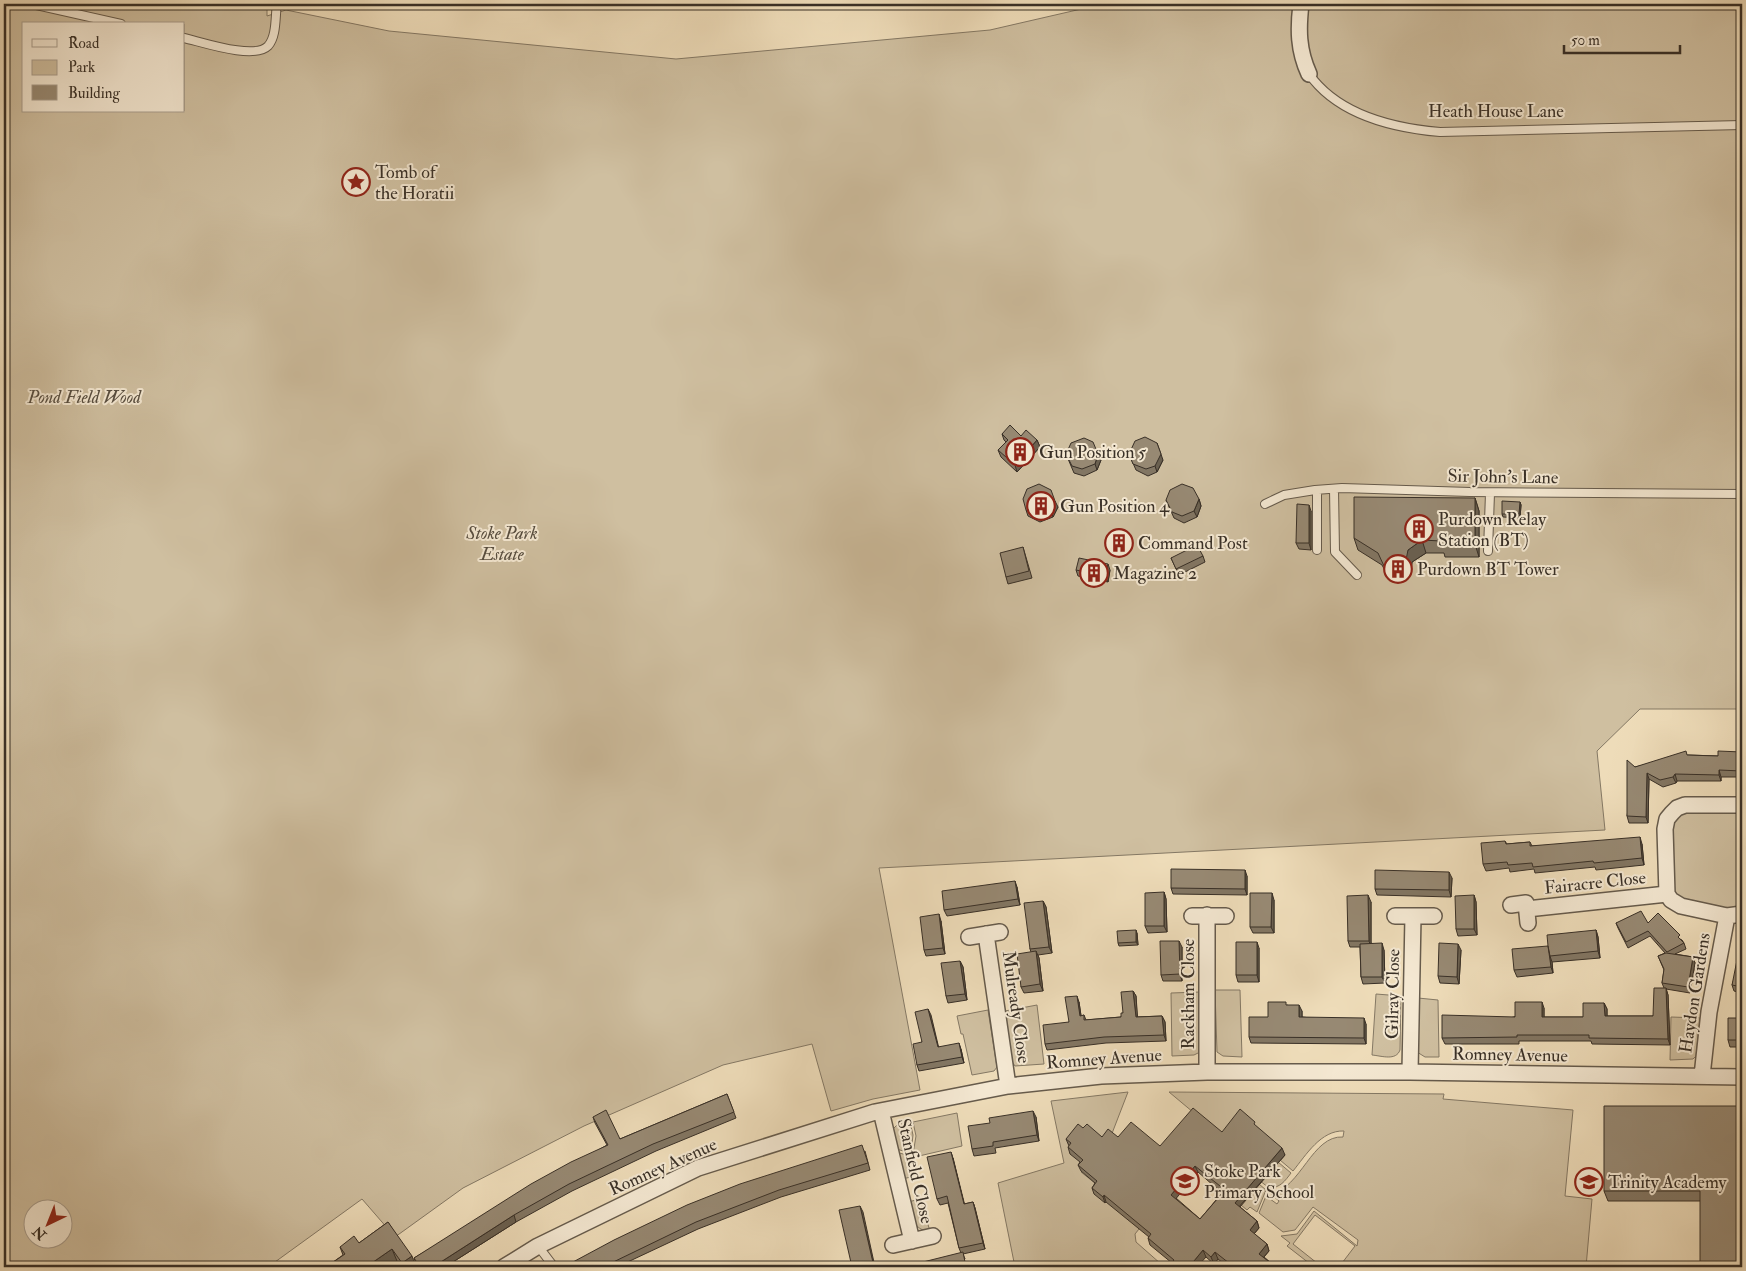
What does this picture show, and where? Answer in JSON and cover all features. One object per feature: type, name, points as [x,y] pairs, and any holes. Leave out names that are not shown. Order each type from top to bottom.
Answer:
[{"type":"street","name":"Heath House Lane","points":[[1301,4],[1298,27],[1299,38],[1303,61],[1309,74]]},
{"type":"street","points":[[1667,894],[1665,829],[1672,813],[1677,808],[1685,805],[1742,805]]},
{"type":"street","name":"Fairacre Close","points":[[1511,905],[1526,903],[1528,916],[1667,894]]},
{"type":"street","name":"Haydon Gardens","points":[[1667,894],[1677,905],[1727,916],[1742,914]]},
{"type":"street","name":"Rackham Close","points":[[1207,1072],[1200,916],[1226,916]]},
{"type":"street","points":[[1395,916],[1434,916]]},
{"type":"street","name":"Gilray Close","points":[[1410,1072],[1413,916]]},
{"type":"street","name":"Haydon Gardens","points":[[1702,1076],[1710,1004],[1727,916]]},
{"type":"street","name":"Mulready Close","points":[[969,937],[993,933],[1008,1086]]},
{"type":"street","name":"Romney Avenue","points":[[504,1267],[538,1246],[698,1168],[882,1111],[1008,1086],[1101,1076],[1207,1072],[1410,1072],[1742,1077]]},
{"type":"street","name":"Stanfield Close","points":[[882,1111],[912,1240]]},
{"type":"street","name":"Stanfield Close","points":[[893,1245],[933,1236]]},
{"type":"lane","points":[[32,4],[112,22]]},
{"type":"lane","points":[[185,38],[241,51],[256,51],[267,46],[273,37],[277,4]]},
{"type":"lane","name":"Heath House Lane","points":[[1309,74],[1331,97],[1354,111],[1383,123],[1422,131],[1742,125]]},
{"type":"lane","points":[[1334,489],[1335,552],[1357,575]]},
{"type":"lane","name":"Sir John's Lane","points":[[1265,504],[1284,495],[1334,489],[1490,493],[1742,494]]},
{"type":"lane","points":[[1317,490],[1317,550]]},
{"type":"lane","points":[[1488,550],[1490,493]]},
{"type":"lane","points":[[538,1246],[554,1267]]},
{"type":"green space","name":"Stoke Park Estate","points":[[4,4],[267,4],[267,16],[286,10],[389,31],[676,59],[990,30],[1103,4],[1742,4],[1742,709],[1640,709],[1597,751],[1605,830],[879,868],[920,1090],[873,1099],[831,1111],[812,1044],[723,1065],[584,1126],[463,1188],[395,1237],[362,1199],[275,1262],[279,1267],[4,1267]]},
{"type":"green space","points":[[1742,810],[1742,907],[1721,909],[1681,900],[1672,891],[1673,824],[1684,812]]},
{"type":"green space","points":[[1215,990],[1240,990],[1242,1057],[1223,1056],[1217,1052]]},
{"type":"green space","points":[[1200,992],[1200,1052],[1194,1055],[1172,1056],[1171,993]]},
{"type":"green space","points":[[1376,994],[1401,996],[1400,1050],[1392,1057],[1372,1055]]},
{"type":"green space","points":[[1418,998],[1438,1000],[1439,1057],[1425,1057],[1417,1052]]},
{"type":"green space","points":[[1037,1005],[1044,1064],[1015,1066],[1011,1060],[1005,1011]]},
{"type":"green space","points":[[988,1010],[997,1067],[994,1071],[972,1075],[957,1016]]},
{"type":"green space","points":[[1671,1017],[1700,1018],[1696,1056],[1693,1059],[1670,1060]]},
{"type":"green space","points":[[1128,1092],[1111,1136],[1081,1172],[1111,1196],[1139,1229],[1135,1234],[1136,1242],[1161,1264],[1155,1263],[1159,1267],[1015,1267],[998,1183],[1064,1163],[1051,1101]]},
{"type":"green space","points":[[1169,1092],[1444,1094],[1443,1099],[1573,1110],[1565,1196],[1592,1199],[1586,1267],[1339,1267],[1355,1246],[1315,1215],[1293,1244],[1322,1267],[1314,1267],[1287,1246],[1290,1243],[1281,1236],[1297,1234],[1314,1211],[1357,1246],[1358,1240],[1313,1207],[1295,1230],[1283,1232],[1259,1213],[1266,1196],[1277,1204],[1279,1201],[1271,1194],[1281,1190],[1291,1182],[1323,1144],[1332,1139],[1343,1137],[1344,1131],[1336,1132],[1321,1139],[1293,1171],[1280,1160],[1285,1154],[1278,1162],[1291,1173],[1279,1185],[1269,1188],[1235,1161],[1224,1138]]},
{"type":"green space","points":[[957,1113],[962,1146],[919,1156],[913,1154],[916,1136],[913,1122]]},
{"type":"green space","points":[[910,1122],[913,1135],[911,1153],[896,1149],[893,1129],[898,1124]]},
{"type":"green space","points":[[896,1152],[910,1156],[911,1177],[902,1179]]},
{"type":"green space","points":[[1259,1184],[1266,1190],[1257,1212],[1250,1207],[1247,1210],[1241,1205]]},
{"type":"green space","points":[[920,1199],[930,1231],[917,1226],[912,1217],[908,1202]]},
{"type":"building","name":"Gun Position 5","points":[[1010,425],[1021,436],[1026,430],[1037,440],[1015,465],[998,450],[1008,440],[1002,434]]},
{"type":"building","points":[[1145,437],[1157,443],[1161,454],[1155,466],[1146,469],[1133,464],[1129,454],[1135,441]]},
{"type":"building","points":[[1084,438],[1093,442],[1098,454],[1095,464],[1082,469],[1072,466],[1066,454],[1071,443]]},
{"type":"building","name":"Gun Position 4","points":[[1039,484],[1051,490],[1055,501],[1051,511],[1038,516],[1026,510],[1023,499],[1027,489]]},
{"type":"building","points":[[1182,484],[1193,488],[1199,499],[1194,511],[1182,516],[1172,512],[1166,500],[1170,490]]},
{"type":"building","name":"Purdown Relay Station (BT)","points":[[1354,497],[1475,498],[1475,544],[1441,545],[1441,541],[1422,540],[1408,550],[1406,560],[1401,567],[1393,570],[1384,566],[1378,553],[1354,538]]},
{"type":"building","points":[[1502,501],[1520,502],[1519,514],[1502,514]]},
{"type":"building","points":[[1297,504],[1309,505],[1309,543],[1296,543]]},
{"type":"building","points":[[1197,545],[1203,556],[1176,569],[1171,558]]},
{"type":"building","points":[[1023,547],[1029,571],[1006,577],[1000,553]]},
{"type":"building","points":[[1079,558],[1108,564],[1105,576],[1076,570]]},
{"type":"building","points":[[1686,751],[1687,755],[1718,756],[1718,751],[1742,752],[1742,771],[1719,770],[1719,775],[1675,774],[1673,777],[1660,780],[1647,773],[1646,817],[1627,816],[1627,760],[1635,767]]},
{"type":"building","points":[[1640,837],[1642,858],[1533,867],[1532,863],[1508,865],[1507,862],[1483,864],[1481,843],[1505,841],[1506,844],[1530,842],[1530,846]]},
{"type":"building","points":[[1171,869],[1245,870],[1245,889],[1171,888]]},
{"type":"building","points":[[1375,870],[1449,872],[1449,890],[1375,889]]},
{"type":"building","points":[[1015,881],[1018,899],[944,910],[942,891]]},
{"type":"building","points":[[1164,892],[1164,926],[1145,926],[1145,893]]},
{"type":"building","points":[[1250,893],[1272,893],[1271,927],[1250,927]]},
{"type":"building","points":[[1368,895],[1369,941],[1348,941],[1347,896]]},
{"type":"building","points":[[1474,895],[1474,929],[1456,929],[1455,896]]},
{"type":"building","points":[[1043,901],[1049,947],[1030,949],[1024,903]]},
{"type":"building","points":[[1641,911],[1648,923],[1658,913],[1680,935],[1678,937],[1684,943],[1667,952],[1648,931],[1626,942],[1616,923]]},
{"type":"building","points":[[939,914],[943,948],[924,950],[920,917]]},
{"type":"building","points":[[1136,930],[1136,942],[1118,943],[1117,931]]},
{"type":"building","points":[[1596,930],[1598,951],[1550,956],[1547,935]]},
{"type":"building","points":[[1160,941],[1179,941],[1180,974],[1161,975]]},
{"type":"building","points":[[1236,942],[1257,942],[1257,975],[1236,975]]},
{"type":"building","points":[[1382,943],[1382,977],[1361,977],[1360,944]]},
{"type":"building","points":[[1439,943],[1458,944],[1457,977],[1438,976]]},
{"type":"building","points":[[1548,946],[1551,967],[1514,970],[1512,949]]},
{"type":"building","points":[[1036,951],[1040,984],[1021,987],[1017,954]]},
{"type":"building","points":[[1666,953],[1693,957],[1688,987],[1662,983],[1664,969],[1658,956]]},
{"type":"building","points":[[1738,955],[1742,956],[1742,987],[1732,985]]},
{"type":"building","points":[[960,961],[965,994],[946,996],[941,963]]},
{"type":"building","points":[[1654,988],[1666,988],[1668,1039],[1589,1038],[1589,1035],[1442,1038],[1442,1015],[1515,1017],[1515,1002],[1542,1002],[1542,1017],[1583,1017],[1583,1003],[1604,1003],[1605,1016],[1653,1016]]},
{"type":"building","points":[[1133,991],[1136,1017],[1162,1016],[1164,1035],[1104,1037],[1045,1044],[1043,1025],[1069,1022],[1065,997],[1077,996],[1080,1016],[1084,1015],[1084,1020],[1121,1017],[1121,1013],[1123,1013],[1121,992]]},
{"type":"building","points":[[1268,1002],[1286,1002],[1286,1005],[1299,1005],[1299,1017],[1364,1018],[1364,1038],[1249,1037],[1249,1017],[1268,1017]]},
{"type":"building","points":[[928,1009],[938,1047],[959,1043],[962,1057],[917,1065],[913,1044],[922,1042],[915,1012]]},
{"type":"building","points":[[1728,1018],[1742,1018],[1742,1040],[1728,1040]]},
{"type":"building","points":[[727,1094],[734,1112],[653,1144],[569,1184],[514,1215],[433,1267],[420,1267],[414,1258],[531,1184],[571,1162],[608,1145],[593,1117],[606,1110],[620,1139]]},
{"type":"building","points":[[1604,1106],[1742,1106],[1742,1267],[1700,1267],[1700,1191],[1604,1191]]},
{"type":"building","points":[[1193,1108],[1222,1132],[1240,1109],[1282,1148],[1235,1203],[1257,1221],[1250,1230],[1267,1244],[1259,1254],[1276,1267],[1234,1267],[1215,1252],[1211,1257],[1203,1250],[1189,1267],[1168,1267],[1174,1260],[1148,1238],[1151,1234],[1104,1195],[1103,1197],[1092,1188],[1097,1181],[1078,1165],[1083,1160],[1068,1147],[1071,1143],[1066,1139],[1078,1124],[1083,1128],[1087,1124],[1102,1137],[1108,1129],[1118,1137],[1131,1122],[1160,1146]],"holes":[[[1195,1166],[1225,1190],[1200,1219],[1171,1195]]]},
{"type":"building","points":[[1033,1111],[1037,1135],[993,1142],[993,1146],[972,1149],[968,1126],[990,1123],[989,1118]]},
{"type":"building","points":[[862,1145],[868,1163],[779,1190],[696,1222],[603,1267],[576,1267],[573,1262],[687,1205],[740,1184]]},
{"type":"building","points":[[951,1152],[964,1204],[973,1202],[983,1243],[959,1248],[947,1196],[937,1199],[927,1157]]},
{"type":"building","points":[[860,1206],[874,1267],[852,1267],[839,1210]]},
{"type":"building","points":[[388,1222],[412,1256],[402,1263],[392,1249],[366,1267],[326,1267],[345,1254],[340,1247],[354,1236],[359,1243]]},
{"type":"building","points":[[963,1252],[966,1267],[903,1267]]},
{"type":"place","name":"Tomb of the Horatii","points":[[356,182]]},
{"type":"place","name":"Gun Position 5","points":[[1020,452]]},
{"type":"place","name":"Gun Position 4","points":[[1041,506]]},
{"type":"place","name":"Purdown Relay Station (BT)","points":[[1419,529]]},
{"type":"place","name":"Command Post","points":[[1119,543]]},
{"type":"place","name":"Purdown BT Tower","points":[[1398,569]]},
{"type":"place","name":"Magazine 2","points":[[1094,573]]},
{"type":"place","name":"Stoke Park Primary School","points":[[1185,1181]]},
{"type":"place","name":"Trinity Academy","points":[[1589,1182]]},
{"type":"park label","name":"Pond Field Wood","points":[[84,397]]}]
